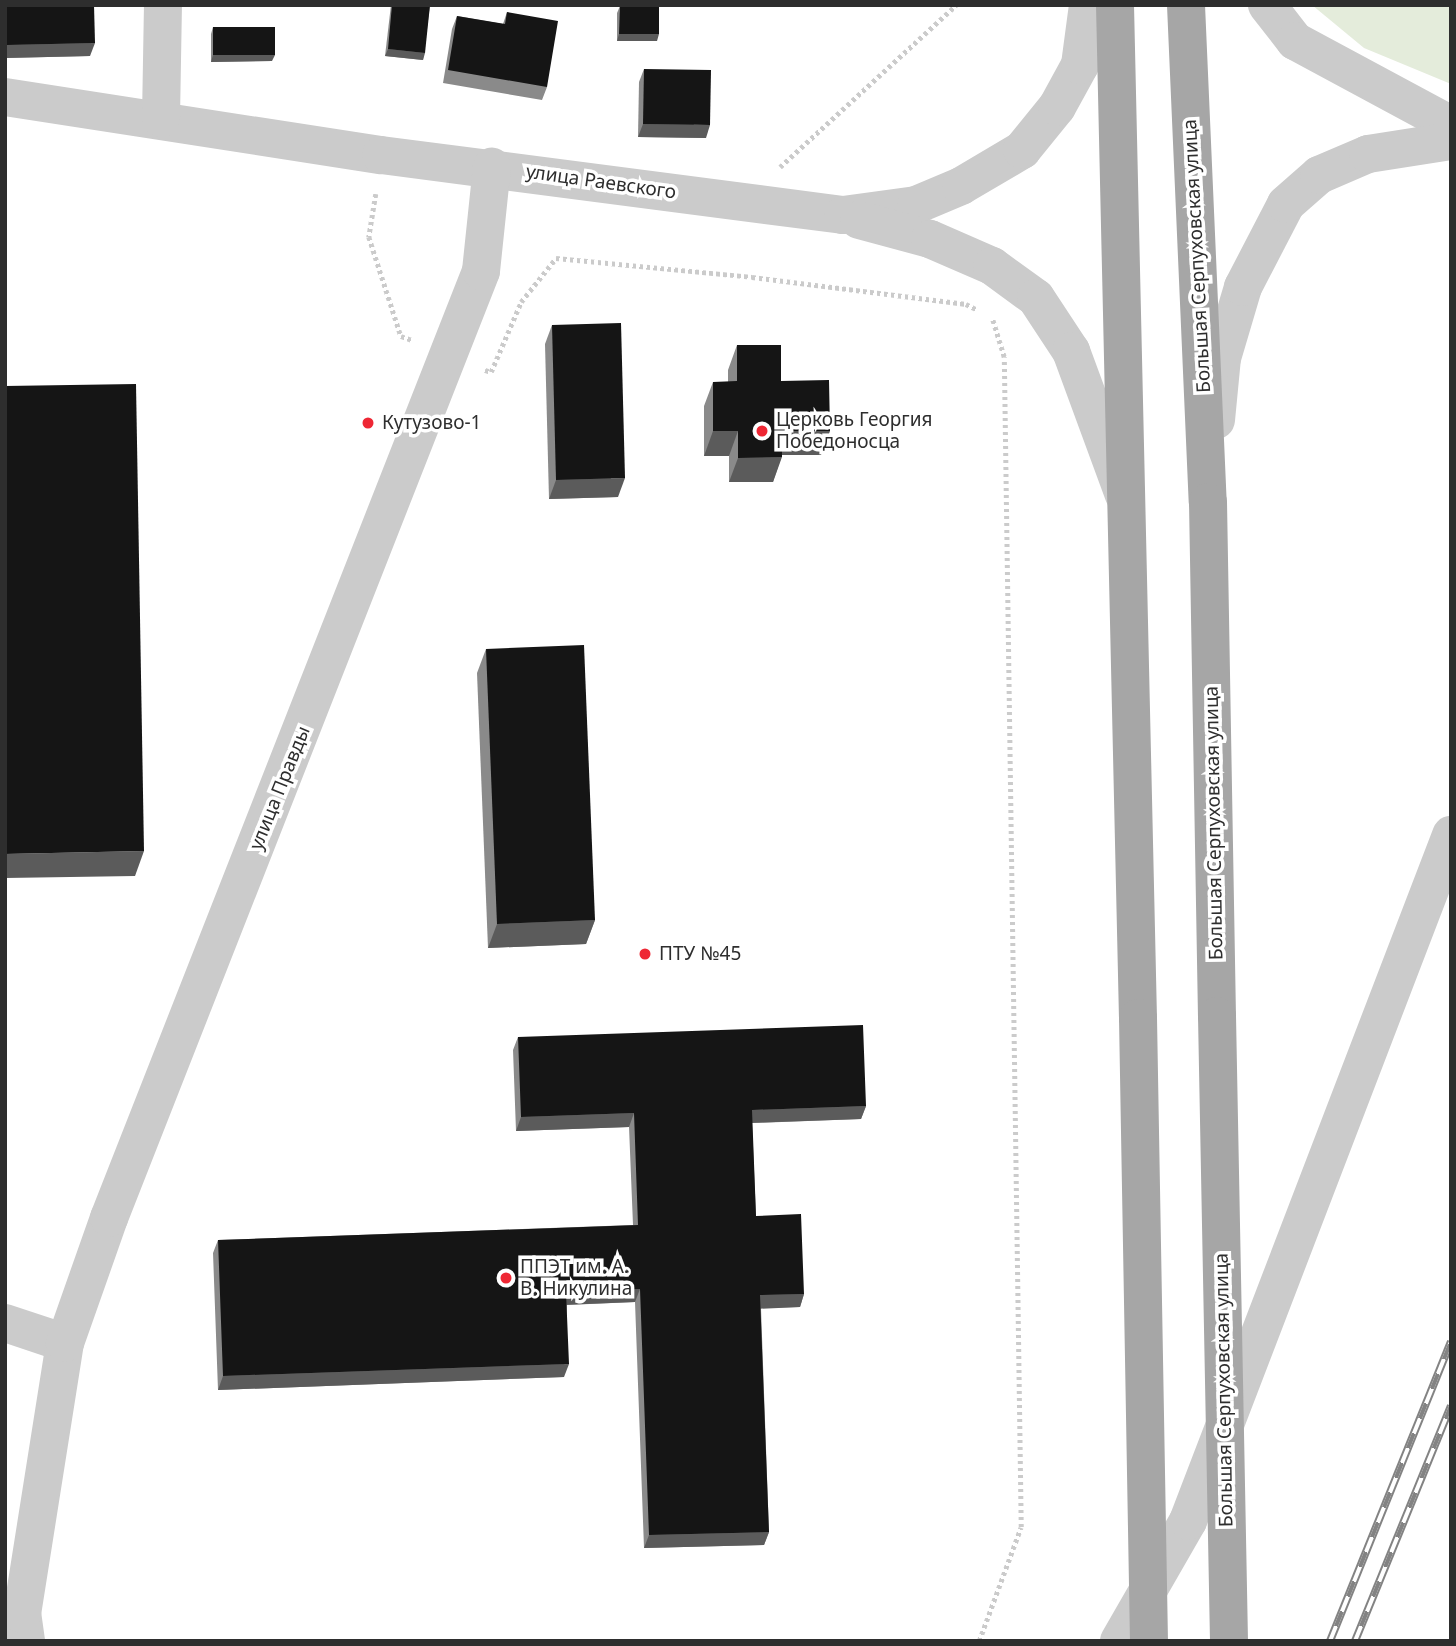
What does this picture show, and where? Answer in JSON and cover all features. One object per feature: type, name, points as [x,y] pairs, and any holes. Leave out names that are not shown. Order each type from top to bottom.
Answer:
[{"type":"main road","points":[[1115,5],[1129,508],[1149,1641]]},
{"type":"main road","name":"Большая Серпуховская улица","points":[[1186,5],[1208,502],[1229,1641]]},
{"type":"street","points":[[161,118],[163,5]]},
{"type":"street","name":"улица Раевского","points":[[5,97],[161,118],[381,155],[492,167],[844,215],[916,205],[961,186],[1022,150],[1057,107],[1080,65],[1088,5]]},
{"type":"street","points":[[1267,5],[1295,41],[1451,125]]},
{"type":"street","points":[[1208,502],[1222,358],[1243,287],[1286,204],[1319,175],[1368,154],[1451,141]]},
{"type":"street","name":"улица Правды","points":[[22,1632],[65,1343],[108,1218],[450,356],[481,271],[492,167]]},
{"type":"street","points":[[844,215],[930,239],[992,266],[1036,298],[1071,351],[1129,508]]},
{"type":"street","points":[[1119,1641],[1188,1521],[1451,835]]},
{"type":"street","points":[[5,1323],[65,1343]]},
{"type":"path","points":[[401,336],[491,372],[521,302],[556,258],[967,304],[993,318],[1004,356],[1021,1527],[979,1641]]},
{"type":"green space","points":[[1312,5],[1451,5],[1451,84],[1364,48]]},
{"type":"building","points":[[6,5],[94,5],[95,43],[7,45]]},
{"type":"building","points":[[392,5],[430,5],[425,53],[388,49]]},
{"type":"building","points":[[620,6],[659,6],[659,34],[619,34]]},
{"type":"building","points":[[507,12],[558,21],[547,87],[448,70],[457,16],[505,24]]},
{"type":"building","points":[[213,27],[275,27],[275,55],[213,55]]},
{"type":"building","points":[[644,69],[711,70],[710,125],[643,124]]},
{"type":"building","points":[[621,323],[625,478],[556,480],[552,325]]},
{"type":"building","name":"Церковь Георгия Победоносца","points":[[737,345],[781,345],[781,381],[829,380],[830,431],[782,431],[782,457],[738,458],[738,431],[713,431],[713,382],[737,381]]},
{"type":"building","points":[[136,384],[144,851],[5,854],[5,386]]},
{"type":"building","points":[[584,645],[595,920],[497,924],[486,649]]},
{"type":"building","name":"ППЭТ им. А. В. Никулина","points":[[863,1025],[866,1106],[752,1110],[756,1216],[801,1214],[804,1294],[760,1295],[769,1532],[649,1535],[640,1289],[566,1292],[569,1364],[223,1376],[218,1240],[638,1225],[634,1113],[521,1117],[518,1037]]},
{"type":"railway","points":[[1330,1641],[1451,1342]]},
{"type":"railway","points":[[1355,1641],[1451,1406]]},
{"type":"place","name":"Кутузово-1","points":[[368,423]]},
{"type":"place","name":"Церковь Георгия Победоносца","points":[[762,431]]},
{"type":"place","name":"ПТУ №45","points":[[645,954]]},
{"type":"place","name":"ППЭТ им. А. В. Никулина","points":[[506,1278]]}]
